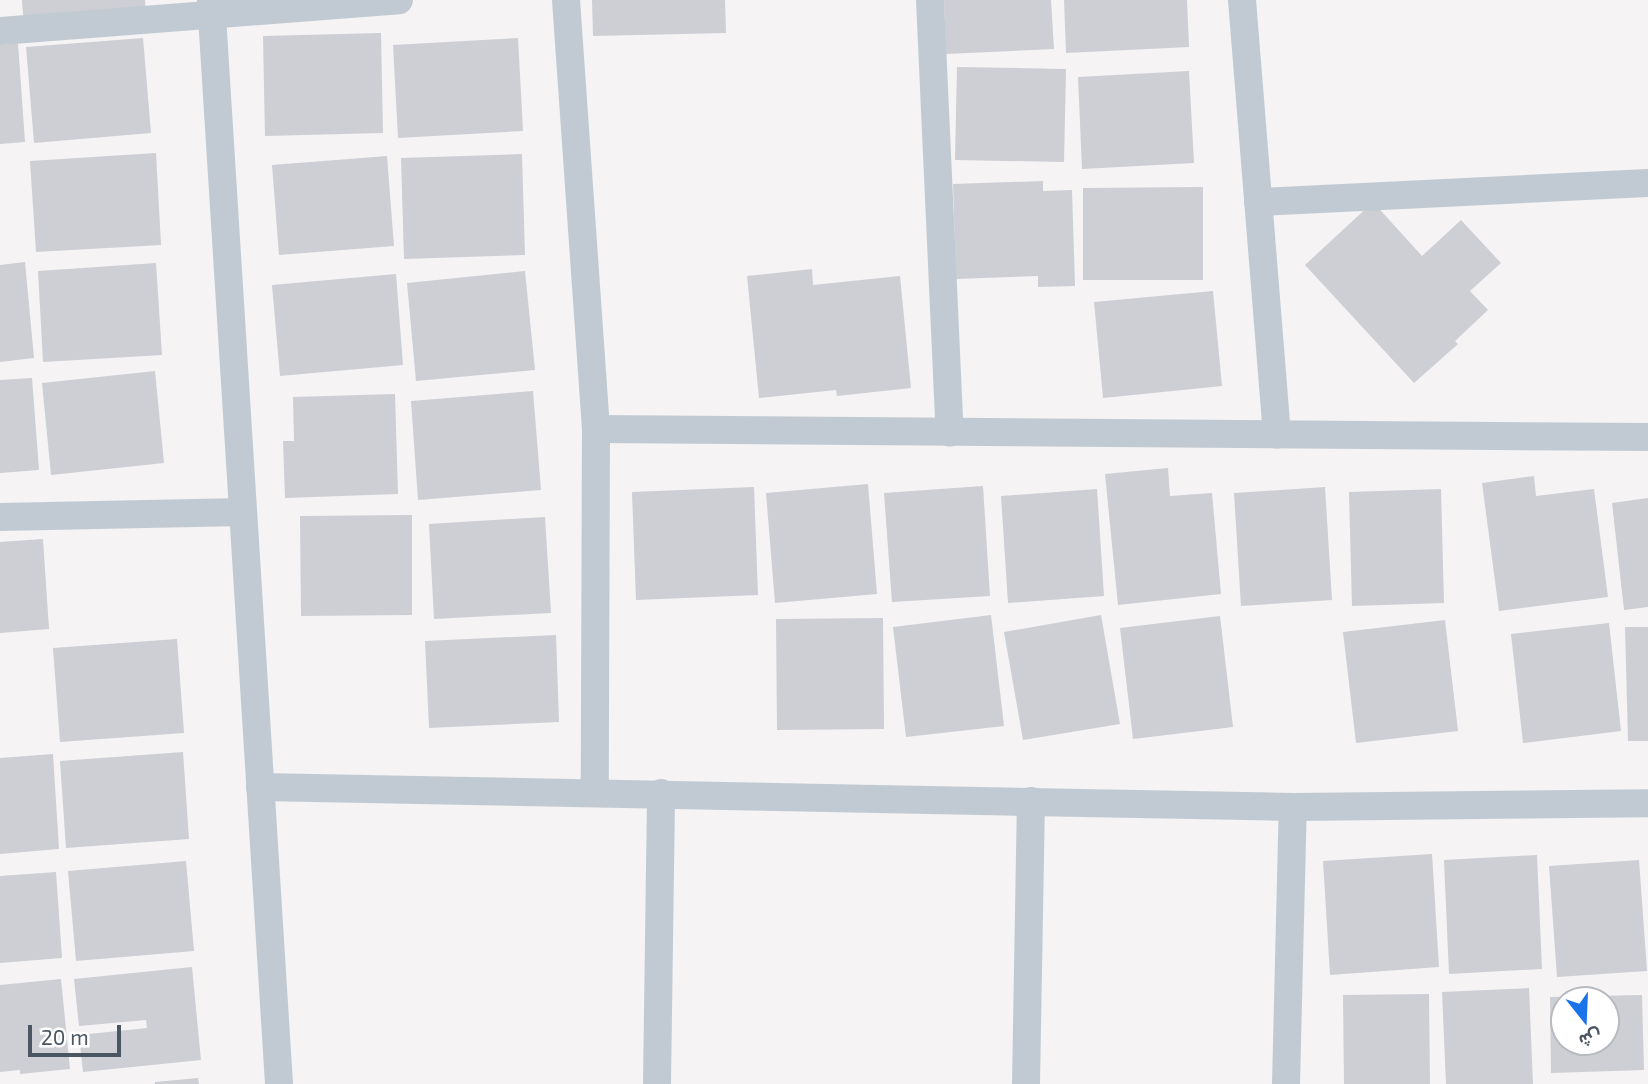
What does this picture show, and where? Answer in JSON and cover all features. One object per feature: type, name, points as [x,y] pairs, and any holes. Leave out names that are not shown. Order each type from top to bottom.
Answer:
[{"type":"street","points":[[0,31],[212,7],[399,0]]},
{"type":"street","points":[[566,0],[596,429],[595,792]]},
{"type":"street","points":[[930,0],[950,433]]},
{"type":"street","points":[[1242,0],[1277,435]]},
{"type":"street","points":[[212,7],[279,1084]]},
{"type":"street","points":[[1258,202],[1648,183]]},
{"type":"street","points":[[596,429],[1648,438]]},
{"type":"street","points":[[0,517],[243,512]]},
{"type":"street","points":[[261,787],[1293,807],[1648,803]]},
{"type":"street","points":[[657,1084],[661,793]]},
{"type":"street","points":[[1026,1084],[1031,801]]},
{"type":"street","points":[[1286,1084],[1293,807]]},
{"type":"building","points":[[22,0],[145,0],[146,17],[24,27]]},
{"type":"building","points":[[592,0],[725,0],[726,33],[593,36]]},
{"type":"building","points":[[944,0],[1051,0],[1054,49],[946,54]]},
{"type":"building","points":[[1064,0],[1187,0],[1189,47],[1066,53]]},
{"type":"building","points":[[381,33],[383,133],[265,136],[263,36]]},
{"type":"building","points":[[143,38],[151,133],[34,143],[26,47]]},
{"type":"building","points":[[518,38],[523,131],[398,138],[393,45]]},
{"type":"building","points":[[18,43],[25,142],[0,144],[0,45]]},
{"type":"building","points":[[957,67],[1066,69],[1064,162],[955,160]]},
{"type":"building","points":[[1189,71],[1194,163],[1082,169],[1078,77]]},
{"type":"building","points":[[156,153],[161,245],[36,252],[30,161]]},
{"type":"building","points":[[522,154],[525,255],[404,259],[401,158]]},
{"type":"building","points":[[387,156],[394,246],[279,255],[272,165]]},
{"type":"building","points":[[1043,181],[1043,191],[1072,190],[1075,286],[1038,287],[1038,276],[956,279],[953,184]]},
{"type":"building","points":[[1203,187],[1203,280],[1083,280],[1083,188]]},
{"type":"building","points":[[1373,202],[1422,256],[1461,220],[1501,263],[1470,291],[1488,310],[1455,341],[1458,344],[1414,383],[1305,265]]},
{"type":"building","points":[[25,262],[34,358],[0,362],[0,265]]},
{"type":"building","points":[[156,263],[162,355],[43,362],[38,271]]},
{"type":"building","points":[[812,269],[813,285],[900,276],[911,388],[837,396],[836,390],[759,398],[747,276]]},
{"type":"building","points":[[525,271],[535,370],[416,381],[407,283]]},
{"type":"building","points":[[396,274],[403,365],[280,376],[272,285]]},
{"type":"building","points":[[1213,291],[1222,386],[1103,398],[1094,302]]},
{"type":"building","points":[[155,371],[164,463],[51,475],[42,383]]},
{"type":"building","points":[[32,378],[39,470],[0,473],[0,380]]},
{"type":"building","points":[[533,391],[541,490],[418,500],[411,401]]},
{"type":"building","points":[[395,394],[398,494],[285,498],[283,441],[294,441],[293,397]]},
{"type":"building","points":[[1168,468],[1170,496],[1212,493],[1221,594],[1118,605],[1105,474]]},
{"type":"building","points":[[1534,476],[1536,496],[1594,489],[1608,597],[1499,611],[1482,483]]},
{"type":"building","points":[[868,484],[877,594],[775,603],[766,493]]},
{"type":"building","points":[[983,486],[990,596],[892,602],[884,493]]},
{"type":"building","points":[[754,487],[758,595],[636,600],[632,492]]},
{"type":"building","points":[[1325,487],[1332,600],[1241,606],[1234,493]]},
{"type":"building","points":[[1097,489],[1104,596],[1008,603],[1001,496]]},
{"type":"building","points":[[1441,489],[1444,603],[1352,606],[1349,492]]},
{"type":"building","points":[[1648,498],[1648,607],[1624,610],[1612,503]]},
{"type":"building","points":[[412,515],[412,615],[301,616],[300,516]]},
{"type":"building","points":[[545,517],[551,613],[434,619],[429,524]]},
{"type":"building","points":[[43,539],[49,629],[0,633],[0,542]]},
{"type":"building","points":[[991,615],[1004,726],[906,737],[893,627]]},
{"type":"building","points":[[1101,615],[1120,724],[1023,740],[1004,632]]},
{"type":"building","points":[[1220,616],[1233,727],[1133,739],[1120,628]]},
{"type":"building","points":[[883,618],[884,729],[777,730],[776,619]]},
{"type":"building","points":[[1445,620],[1458,731],[1356,743],[1343,632]]},
{"type":"building","points":[[1609,623],[1621,731],[1523,743],[1511,634]]},
{"type":"building","points":[[1625,627],[1648,627],[1648,741],[1628,741]]},
{"type":"building","points":[[556,635],[559,722],[429,728],[425,641]]},
{"type":"building","points":[[177,639],[184,733],[60,742],[53,648]]},
{"type":"building","points":[[183,752],[189,839],[66,848],[60,761]]},
{"type":"building","points":[[53,754],[59,849],[0,854],[0,758]]},
{"type":"building","points":[[1432,854],[1439,967],[1330,975],[1323,861]]},
{"type":"building","points":[[1537,855],[1542,969],[1449,974],[1444,860]]},
{"type":"building","points":[[1639,860],[1647,971],[1557,977],[1549,866]]},
{"type":"building","points":[[186,861],[194,951],[76,961],[68,871]]},
{"type":"building","points":[[56,872],[62,958],[0,963],[0,876]]},
{"type":"building","points":[[192,967],[201,1060],[83,1072],[79,1035],[147,1028],[146,1020],[79,1026],[74,979]]},
{"type":"building","points":[[61,979],[70,1069],[20,1074],[20,1070],[0,1072],[0,985]]},
{"type":"building","points":[[1529,988],[1533,1084],[1446,1084],[1442,992]]},
{"type":"building","points":[[1429,994],[1430,1084],[1344,1084],[1343,995]]},
{"type":"building","points":[[1620,995],[1642,995],[1644,1070],[1551,1073],[1551,1056],[1620,1056]]},
{"type":"building","points":[[198,1078],[199,1084],[155,1084],[155,1082]]}]
